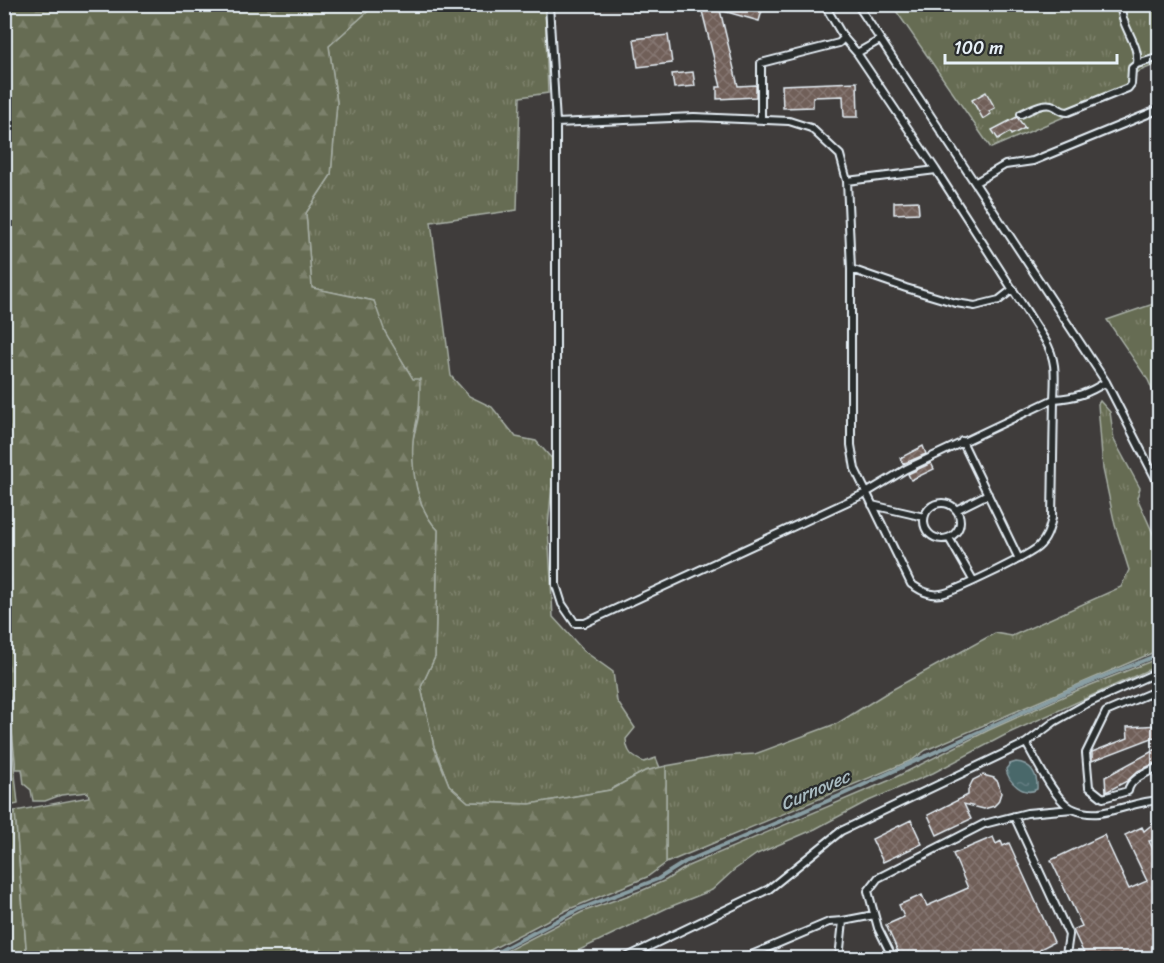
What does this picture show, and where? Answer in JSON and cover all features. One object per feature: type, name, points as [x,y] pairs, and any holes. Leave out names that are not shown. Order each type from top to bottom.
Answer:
[{"type":"lane","points":[[549,4],[556,123],[556,585],[562,604],[575,622],[585,623],[866,493],[906,469],[1054,399],[1071,398],[1092,392],[1106,382]]},
{"type":"lane","points":[[556,123],[694,117],[789,121],[811,128],[840,155],[847,181],[852,269],[851,445],[855,469],[911,584],[926,594],[941,594],[973,580],[1019,559],[1037,548],[1047,537],[1052,518],[1055,367],[1053,354],[936,170],[857,53],[844,38],[824,4]]},
{"type":"lane","points":[[857,4],[1106,382],[1160,487]]},
{"type":"lane","points":[[1121,4],[1125,27],[1138,51],[1137,64]]},
{"type":"lane","points":[[761,120],[761,63],[838,42],[844,38]]},
{"type":"lane","points":[[857,53],[880,40]]},
{"type":"lane","points":[[1021,114],[1044,105],[1068,112],[1128,88],[1131,84],[1132,68],[1137,64],[1160,57]]},
{"type":"lane","points":[[976,182],[1005,165],[1034,160],[1160,109]]},
{"type":"lane","points":[[847,181],[936,170]]},
{"type":"lane","points":[[852,269],[906,288],[956,303],[975,306],[999,300],[1013,289]]},
{"type":"lane","points":[[962,441],[1019,559]]},
{"type":"lane","points":[[956,510],[988,494]]},
{"type":"lane","points":[[947,503],[959,515],[959,526],[954,535],[938,539],[932,537],[925,528],[924,517],[926,511],[935,504],[947,503]]},
{"type":"lane","points":[[872,505],[924,517]]},
{"type":"lane","points":[[949,538],[973,580]]},
{"type":"lane","points":[[625,958],[769,890],[841,831],[1026,743],[1054,722],[1086,704],[1160,671]]},
{"type":"lane","points":[[1160,688],[1106,712],[1086,753],[1089,787],[1103,798],[1128,791],[1133,781],[1160,766]]},
{"type":"lane","points":[[1026,743],[1043,774],[1066,805],[1073,809],[1086,813],[1099,813],[1160,800]]},
{"type":"lane","points":[[893,958],[878,928],[868,891],[878,878],[984,824],[1026,813],[1073,809]]},
{"type":"lane","points":[[1014,816],[1069,935],[1066,955],[1068,958]]},
{"type":"lane","points":[[744,958],[829,922],[874,915]]},
{"type":"lane","points":[[839,958],[843,921]]},
{"type":"green space","points":[[4,5],[375,5],[329,46],[337,102],[331,175],[306,213],[312,288],[374,301],[385,332],[413,379],[420,379],[419,408],[413,441],[414,476],[425,512],[438,530],[435,657],[421,687],[434,747],[449,785],[468,802],[530,804],[610,790],[645,771],[666,766],[666,863],[647,877],[567,910],[475,958],[27,958],[15,811],[89,797],[88,792],[61,795],[45,801],[33,801],[31,790],[24,784],[22,769],[16,769],[5,666]]},
{"type":"green space","points":[[375,5],[545,5],[548,93],[520,97],[517,210],[431,222],[451,376],[469,396],[492,407],[516,437],[536,441],[554,461],[548,528],[553,617],[584,651],[613,672],[617,701],[635,728],[626,739],[629,751],[644,762],[656,758],[660,768],[645,771],[610,790],[530,804],[468,802],[449,785],[434,747],[421,687],[435,657],[438,530],[431,522],[420,500],[414,475],[412,450],[419,415],[418,396],[411,377],[383,328],[374,301],[312,288],[306,213],[331,175],[337,102],[329,46]]},
{"type":"green space","points":[[892,5],[1159,5],[1159,63],[1135,73],[1134,87],[991,148]]},
{"type":"green space","points":[[1160,302],[1159,405],[1148,380],[1107,320]]},
{"type":"green space","points":[[1100,401],[1110,412],[1114,440],[1140,488],[1137,498],[1159,547],[1159,650],[926,750],[912,760],[666,863],[666,766],[722,756],[755,754],[838,723],[888,692],[995,633],[1012,636],[1121,587],[1129,570],[1115,525],[1103,469],[1098,404]]},
{"type":"green space","points":[[1159,658],[1159,665],[1009,733],[933,773],[757,854],[734,870],[712,890],[667,908],[567,956],[560,958],[493,958],[582,912],[666,880],[688,866],[888,781],[989,730],[1078,690]]},
{"type":"green space","points":[[4,666],[18,804],[5,807],[4,807]]},
{"type":"green space","points":[[15,811],[27,958],[5,958],[5,814]]},
{"type":"water","points":[[1016,762],[1030,767],[1036,779],[1037,789],[1022,790],[1013,783],[1006,769],[1010,764]]},
{"type":"building","points":[[712,4],[740,4],[762,11],[759,21],[720,10],[738,86],[756,85],[756,97],[717,99],[717,87],[721,87],[701,7]]},
{"type":"building","points":[[668,35],[672,63],[638,67],[634,39]]},
{"type":"building","points":[[693,72],[695,86],[674,88],[672,74]]},
{"type":"building","points":[[857,82],[858,117],[844,117],[843,96],[813,97],[813,107],[783,108],[782,85]]},
{"type":"building","points":[[986,92],[995,108],[989,111],[991,114],[983,119],[972,100]]},
{"type":"building","points":[[1017,117],[1025,128],[1011,135],[1010,132],[998,139],[992,130]]},
{"type":"building","points":[[918,201],[919,213],[894,214],[894,202]]},
{"type":"building","points":[[923,446],[926,454],[903,464],[900,458]]},
{"type":"building","points":[[931,463],[934,469],[911,480],[908,474]]},
{"type":"building","points":[[1160,725],[1160,735],[1092,761],[1092,752],[1128,738],[1127,727]]},
{"type":"building","points":[[1160,747],[1160,761],[1138,771],[1127,781],[1106,792],[1105,777]]},
{"type":"building","points":[[983,775],[994,778],[998,782],[1001,793],[998,802],[984,809],[964,804],[971,819],[937,835],[928,815],[968,795],[973,780]]},
{"type":"building","points":[[1160,818],[1160,839],[1149,841],[1160,864],[1160,958],[1086,958],[1073,930],[1082,926],[1051,860],[1104,835],[1129,889],[1147,881],[1125,835],[1142,827],[1144,831]]},
{"type":"building","points":[[911,820],[922,844],[883,862],[872,839]]},
{"type":"building","points":[[993,837],[996,844],[1001,841],[1003,846],[1009,843],[1054,942],[1040,949],[1044,958],[901,958],[886,925],[904,917],[899,905],[922,895],[927,906],[968,888],[953,854]]},
{"type":"waterway","name":"Curnovec","points":[[486,958],[577,910],[658,879],[685,862],[839,796],[1077,687],[1160,654]]}]
